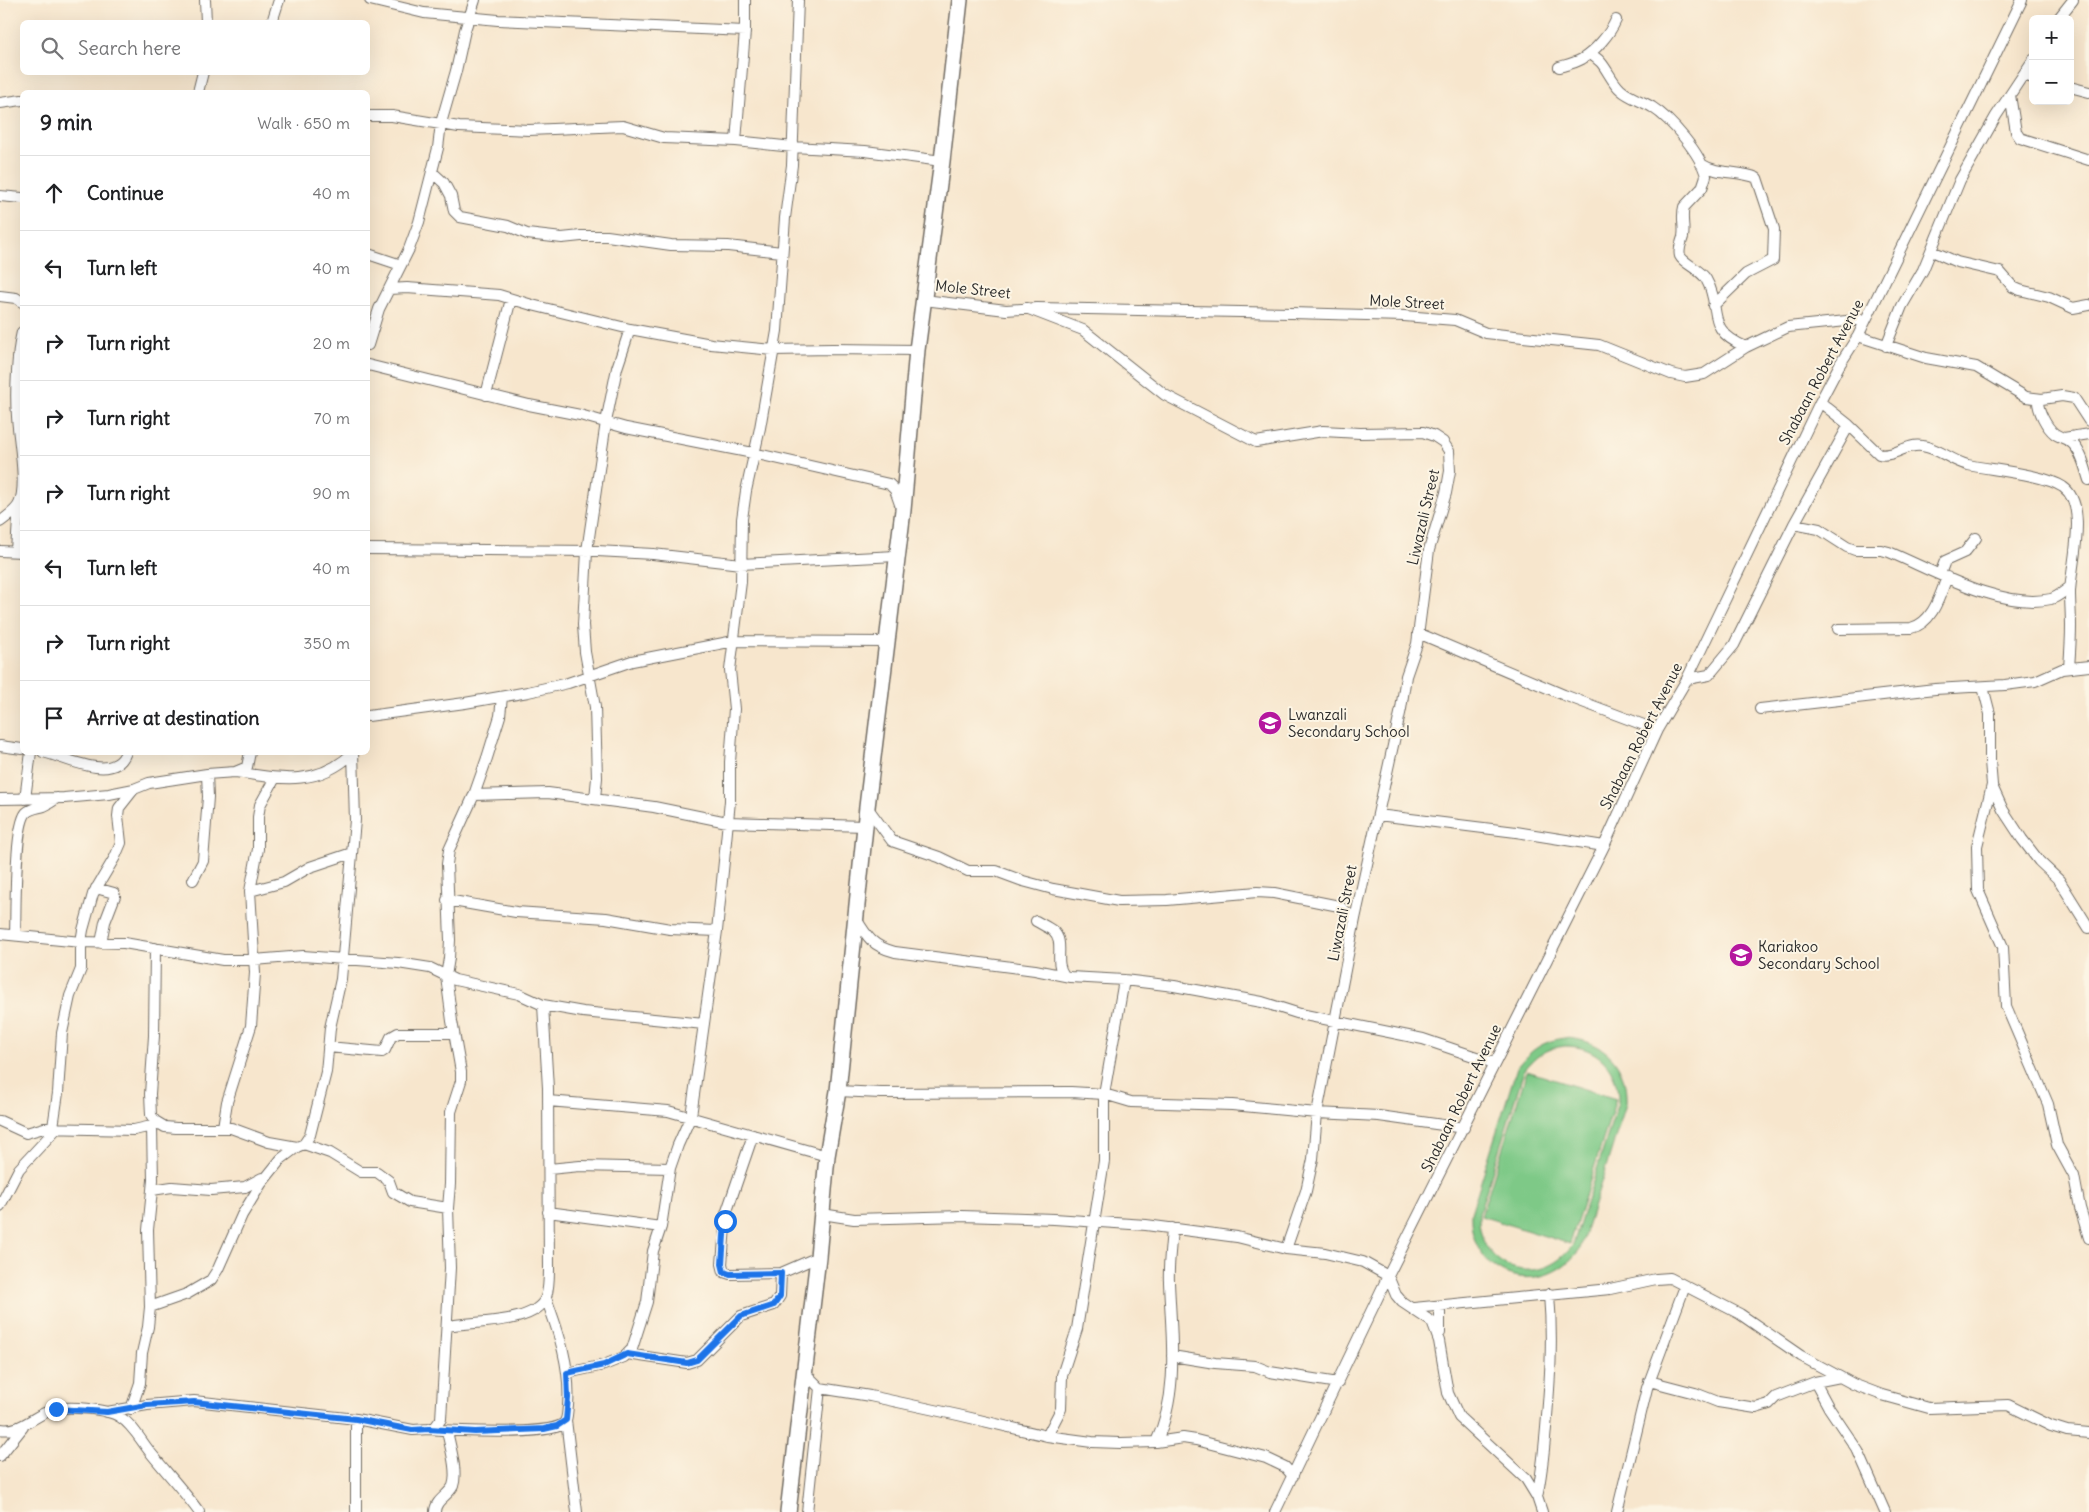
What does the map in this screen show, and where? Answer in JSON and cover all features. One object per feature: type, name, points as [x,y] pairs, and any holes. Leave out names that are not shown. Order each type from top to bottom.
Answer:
[{"type":"highway","points":[[788,1512],[818,1257],[826,1156],[838,1091],[854,916],[902,510],[917,350],[942,161],[960,0]]},
{"type":"street","points":[[205,0],[206,20]]},
{"type":"street","points":[[273,20],[279,0]]},
{"type":"street","points":[[370,0],[424,13],[498,20],[745,31]]},
{"type":"street","points":[[370,338],[379,309],[401,265],[419,222],[432,172],[441,123],[475,0]]},
{"type":"street","points":[[736,141],[745,31],[744,0]]},
{"type":"street","points":[[567,1373],[604,1365],[627,1354],[632,1349],[644,1313],[653,1251],[661,1227],[670,1168],[691,1116],[717,931],[730,801],[730,762],[734,709],[730,670],[741,582],[742,519],[753,452],[760,428],[777,332],[782,252],[794,147],[794,86],[798,0]]},
{"type":"street","name":"Shabaan Robert Avenue","points":[[1275,1512],[1388,1276],[1604,846],[1657,730],[1687,679],[1820,402],[1840,364],[1858,336],[2022,0]]},
{"type":"street","points":[[2061,15],[2073,0]]},
{"type":"street","points":[[1559,67],[1578,61],[1589,54],[1611,29],[1616,20]]},
{"type":"street","points":[[1589,54],[1599,59],[1610,79],[1622,91],[1654,108],[1678,132],[1701,164],[1706,174],[1705,181],[1702,188],[1684,207],[1684,231],[1680,251],[1682,259],[1704,276],[1709,285],[1716,319],[1725,334],[1746,347]]},
{"type":"street","points":[[198,90],[202,75]]},
{"type":"street","points":[[1886,346],[1902,306],[1932,251],[1938,229],[1960,180],[2010,95],[2028,77]]},
{"type":"street","points":[[2074,88],[2089,92]]},
{"type":"street","points":[[2010,95],[2016,132],[2020,138],[2089,160]]},
{"type":"street","points":[[0,104],[20,100]]},
{"type":"street","points":[[370,116],[392,116],[459,127],[536,130],[623,126],[664,138],[736,141],[865,151],[942,161]]},
{"type":"street","points":[[1701,164],[1711,170],[1740,173],[1757,178],[1774,229],[1773,260],[1746,274],[1713,306]]},
{"type":"street","points":[[432,172],[444,183],[451,196],[454,211],[460,217],[508,226],[528,234],[562,238],[607,236],[671,246],[728,246],[782,252]]},
{"type":"street","points":[[0,196],[20,198]]},
{"type":"street","points":[[1932,251],[1958,262],[2000,272],[2009,284],[2020,290],[2049,298],[2073,308],[2089,306]]},
{"type":"street","points":[[370,255],[401,265]]},
{"type":"street","points":[[389,289],[407,288],[491,294],[630,329],[711,344],[773,350],[832,348],[917,350]]},
{"type":"street","points":[[0,295],[20,294]]},
{"type":"street","points":[[0,295],[20,301]]},
{"type":"street","points":[[486,395],[511,299]]},
{"type":"street","name":"Mole Street","points":[[924,300],[1006,310],[1026,308],[1291,312],[1404,316],[1455,320],[1486,333],[1599,345],[1684,377],[1704,374],[1746,347],[1788,327],[1866,319]]},
{"type":"street","name":"Liwazali Street","points":[[1026,308],[1083,330],[1165,395],[1256,442],[1323,431],[1360,434],[1424,432],[1443,442],[1449,451],[1450,471],[1446,493],[1429,550],[1416,644],[1406,676],[1401,710],[1355,919],[1317,1113],[1314,1159],[1306,1191],[1286,1249]]},
{"type":"street","points":[[595,798],[597,740],[595,707],[583,625],[587,551],[606,422],[617,368],[630,329]]},
{"type":"street","points":[[1858,336],[1926,358],[1976,367],[2016,392],[2038,399],[2062,396],[2074,398],[2089,421]]},
{"type":"street","points":[[20,341],[17,413],[20,442]]},
{"type":"street","points":[[370,366],[486,395],[580,415],[626,428],[753,452],[889,484],[895,490],[902,510]]},
{"type":"street","points":[[2038,399],[2042,415],[2052,431],[2069,441],[2077,450],[2085,465],[2089,480]]},
{"type":"street","points":[[1820,402],[1849,425],[1879,454],[1884,456],[1908,446],[1921,445],[1934,448],[1966,464],[2045,480],[2062,486],[2071,494],[2077,510],[2074,567],[2070,587],[2071,628],[2069,668]]},
{"type":"street","points":[[1687,679],[1709,676],[1734,645],[1794,524],[1849,425]]},
{"type":"street","points":[[2064,438],[2089,434]]},
{"type":"street","points":[[0,522],[16,509],[20,502]]},
{"type":"street","points":[[0,551],[19,552],[20,502]]},
{"type":"street","points":[[1794,524],[1819,530],[1847,548],[1889,552],[1984,593],[2025,600],[2052,599],[2070,587]]},
{"type":"street","points":[[1838,629],[1911,628],[1918,626],[1935,608],[1944,576],[1945,561],[1965,552],[1976,538]]},
{"type":"street","points":[[370,549],[587,551],[653,554],[741,564],[833,561],[896,556]]},
{"type":"street","points":[[1418,633],[1564,695],[1657,730]]},
{"type":"street","points":[[370,716],[502,697],[568,683],[632,661],[734,641],[886,642]]},
{"type":"street","points":[[1760,709],[1935,689],[2035,681],[2069,668],[2089,666]]},
{"type":"street","points":[[1983,686],[1990,714],[1992,785],[2003,810],[2022,839],[2039,861],[2059,880],[2089,928]]},
{"type":"street","points":[[429,1429],[439,1423],[443,1413],[450,1268],[448,1208],[451,1112],[461,1072],[446,976],[449,958],[447,864],[449,850],[474,796],[495,735],[502,697]]},
{"type":"street","points":[[0,746],[20,749]]},
{"type":"street","points":[[25,799],[31,755]]},
{"type":"street","points":[[53,755],[94,768],[104,768],[119,763],[124,755]]},
{"type":"street","points":[[235,772],[246,767],[249,755]]},
{"type":"street","points":[[0,799],[58,798],[109,794],[134,789],[149,783],[207,774],[235,772],[275,778],[301,778],[333,770],[351,755]]},
{"type":"street","points":[[150,1306],[187,1294],[210,1280],[218,1269],[242,1215],[266,1177],[281,1159],[301,1146],[310,1135],[326,1072],[328,1047],[341,979],[355,799],[353,755]]},
{"type":"street","points":[[193,880],[203,861],[208,797],[207,774]]},
{"type":"street","points":[[223,1127],[228,1102],[251,1026],[254,960],[250,892],[258,849],[260,805],[275,778]]},
{"type":"street","points":[[1992,785],[1978,840],[1976,873],[1978,890],[2003,947],[2006,1006],[2048,1104],[2057,1145],[2074,1176],[2080,1208],[2089,1238]]},
{"type":"street","points":[[0,1206],[19,1169],[55,1128],[62,1033],[70,996],[81,969],[81,942],[96,888],[115,857],[121,843],[119,808],[134,789]]},
{"type":"street","points":[[474,796],[528,792],[595,798],[654,807],[727,822],[865,826]]},
{"type":"street","points":[[15,935],[15,874],[24,817],[32,809],[44,806],[58,798]]},
{"type":"street","points":[[867,807],[892,841],[939,857],[968,871],[996,872],[1053,889],[1119,901],[1167,900],[1264,892],[1339,906],[1355,919]]},
{"type":"street","points":[[1378,815],[1516,832],[1604,846]]},
{"type":"street","points":[[250,892],[284,882],[310,867],[352,853]]},
{"type":"street","points":[[96,888],[115,896],[105,922],[101,943]]},
{"type":"street","points":[[447,900],[516,912],[606,918],[670,929],[717,931]]},
{"type":"street","points":[[854,916],[868,937],[881,948],[921,956],[1084,979],[1124,980],[1174,986],[1262,1002],[1300,1014],[1423,1039],[1494,1063]]},
{"type":"street","points":[[1036,921],[1054,932],[1057,936],[1060,947],[1059,968],[1064,976]]},
{"type":"street","points":[[0,934],[81,942],[124,943],[223,960],[254,960],[303,956],[422,966],[455,980],[519,994],[543,1005],[583,1012],[704,1024]]},
{"type":"street","points":[[131,1409],[140,1383],[142,1353],[148,1327],[150,1306],[148,1230],[155,1126],[150,1106],[154,1036],[155,948]]},
{"type":"street","points":[[1047,1436],[1061,1409],[1062,1375],[1077,1328],[1104,1161],[1104,1094],[1124,980]]},
{"type":"street","points":[[543,1005],[548,1100],[549,1169],[549,1269],[546,1298],[558,1331],[567,1373],[568,1398],[566,1420],[577,1512]]},
{"type":"street","points":[[328,1047],[382,1052],[385,1050],[391,1037],[398,1034],[454,1033]]},
{"type":"street","points":[[838,1091],[890,1094],[1071,1092],[1104,1094],[1131,1102],[1232,1105],[1317,1113],[1395,1117],[1464,1128]]},
{"type":"street","points":[[548,1100],[598,1106],[644,1108],[691,1116],[826,1156]]},
{"type":"street","points":[[0,1121],[26,1133],[31,1133],[37,1129],[55,1128],[134,1130],[155,1126],[176,1128],[223,1127],[247,1133],[269,1142],[301,1146],[330,1153],[361,1172],[377,1172],[389,1181],[393,1192],[410,1202],[448,1208]]},
{"type":"street","points":[[753,1134],[726,1214],[722,1264],[724,1272],[730,1274],[781,1273],[818,1257]]},
{"type":"street","points":[[549,1169],[580,1166],[670,1168]]},
{"type":"street","points":[[152,1190],[172,1187],[211,1190],[245,1187],[266,1177]]},
{"type":"street","points":[[548,1212],[661,1227]]},
{"type":"street","points":[[822,1214],[854,1218],[940,1215],[1054,1219],[1172,1228],[1237,1237],[1286,1249],[1325,1253],[1363,1262],[1388,1276],[1399,1300],[1414,1308],[1432,1322],[1439,1341]]},
{"type":"street","points":[[1156,1442],[1164,1426],[1168,1409],[1172,1356],[1168,1281],[1172,1228]]},
{"type":"street","points":[[627,1354],[687,1363],[697,1360],[741,1316],[774,1305],[780,1296],[781,1273]]},
{"type":"street","points":[[1414,1308],[1610,1289],[1656,1279],[1670,1278],[1740,1314],[1801,1356],[1840,1377],[1882,1395],[1920,1407],[2008,1404],[2052,1426],[2068,1431],[2089,1432]]},
{"type":"street","points":[[1617,1512],[1649,1382],[1686,1286]]},
{"type":"street","points":[[1537,1497],[1541,1479],[1552,1372],[1553,1335],[1549,1294]]},
{"type":"street","points":[[448,1326],[518,1317],[531,1313],[546,1298]]},
{"type":"street","points":[[1440,1306],[1439,1341],[1445,1384],[1454,1410],[1459,1417],[1526,1479],[1537,1497],[1542,1512]]},
{"type":"street","points":[[1172,1356],[1215,1363],[1256,1366],[1270,1372],[1338,1383]]},
{"type":"street","points":[[805,1373],[820,1388],[870,1396],[1047,1436],[1092,1442],[1156,1442],[1183,1438],[1196,1440],[1266,1458],[1281,1464],[1293,1476]]},
{"type":"street","points":[[1649,1382],[1718,1402],[1756,1408],[1769,1404],[1776,1397],[1815,1382],[1840,1377]]},
{"type":"street","points":[[1815,1382],[1829,1408],[1858,1451],[1885,1512]]},
{"type":"street","points":[[807,1512],[820,1388]]},
{"type":"street","points":[[0,1428],[7,1430],[16,1429],[43,1412],[56,1409],[107,1412],[147,1405],[194,1402],[356,1419],[412,1430],[494,1432],[544,1429],[557,1426],[566,1420]]},
{"type":"street","points":[[107,1412],[125,1421],[199,1512]]},
{"type":"street","points":[[356,1419],[356,1512]]},
{"type":"street","points":[[0,1456],[25,1424]]},
{"type":"street","points":[[435,1512],[437,1503],[452,1489],[455,1480],[447,1431]]},
{"type":"green space","points":[[1564,1038],[1578,1039],[1591,1043],[1611,1056],[1623,1077],[1626,1090],[1626,1104],[1580,1249],[1564,1265],[1547,1274],[1528,1278],[1510,1275],[1494,1267],[1481,1253],[1473,1235],[1471,1213],[1517,1067],[1538,1047],[1550,1041]],"holes":[[[1565,1046],[1577,1047],[1597,1055],[1610,1070],[1615,1079],[1618,1102],[1573,1245],[1559,1259],[1544,1267],[1528,1270],[1513,1268],[1499,1261],[1488,1249],[1481,1233],[1479,1214],[1524,1071],[1537,1057],[1547,1051]]]},
{"type":"green space","points":[[1527,1071],[1616,1099],[1570,1244],[1481,1216]]},
{"type":"place","name":"Lwanzali Secondary School","points":[[1270,723]]},
{"type":"place","name":"Kariakoo Secondary School","points":[[1741,955]]},
{"type":"route","points":[[56,1409],[68,1408],[107,1412],[147,1405],[194,1402],[356,1419],[412,1430],[500,1432],[544,1429],[557,1426],[563,1424],[566,1420],[568,1398],[567,1373],[604,1365],[627,1354],[676,1362],[692,1362],[703,1356],[741,1316],[750,1312],[771,1308],[774,1305],[780,1296],[781,1273],[750,1275],[726,1274],[724,1272],[722,1264],[725,1221]]}]
